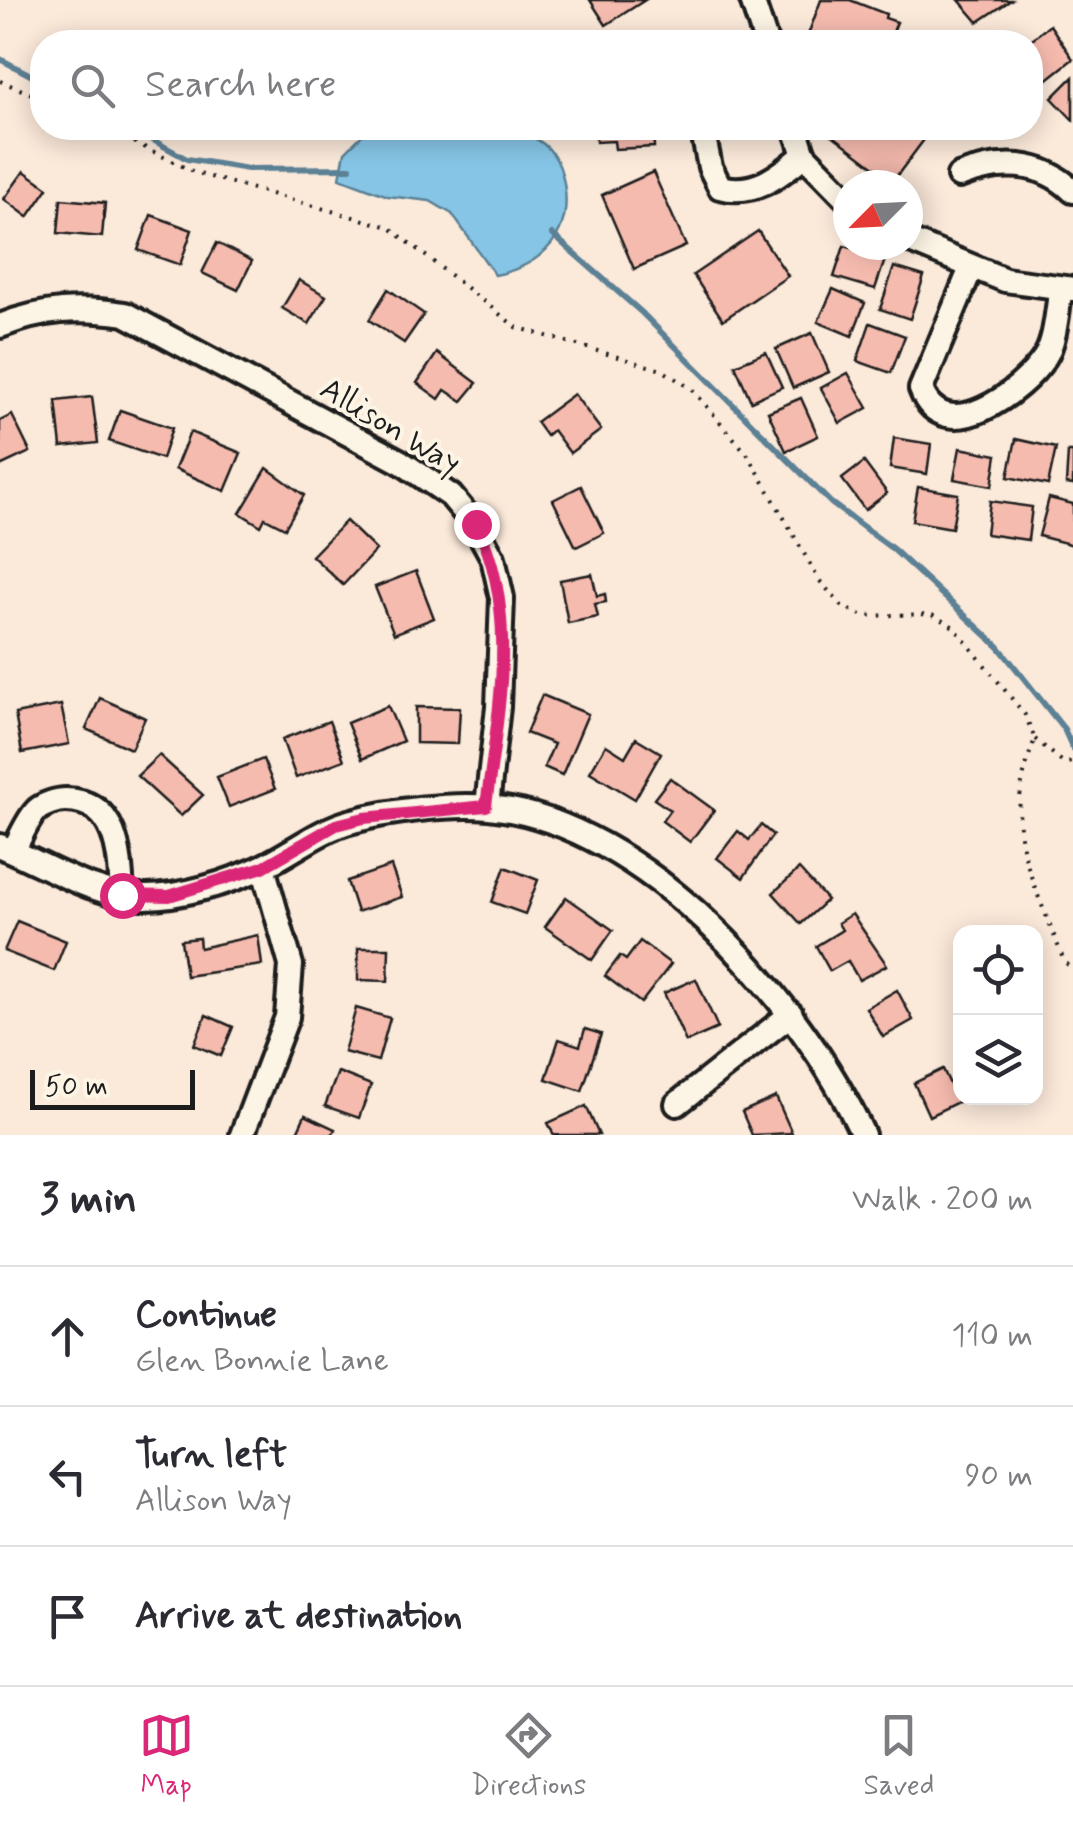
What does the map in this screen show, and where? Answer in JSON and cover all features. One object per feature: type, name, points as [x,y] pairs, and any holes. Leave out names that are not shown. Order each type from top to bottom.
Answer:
[{"type":"street","points":[[752,0],[762,30]]},
{"type":"street","points":[[704,140],[720,187],[737,192],[757,188],[804,155]]},
{"type":"street","points":[[799,140],[804,155],[833,185]]},
{"type":"street","points":[[959,176],[983,166],[1036,168],[1059,178],[1073,191]]},
{"type":"street","points":[[923,247],[1006,280],[1067,288],[1048,354],[1024,384],[980,412],[941,413],[927,404],[921,389],[970,268]]},
{"type":"street","name":"Allison Way","points":[[0,326],[50,310],[84,308],[125,314],[401,462],[451,496],[476,524],[493,558],[502,598],[498,707],[486,806]]},
{"type":"street","points":[[122,895],[117,836],[101,814],[82,800],[57,800],[37,810],[7,848],[122,895],[169,896],[263,867],[336,825],[364,818],[486,806],[555,824],[668,889],[733,947],[791,1014],[832,1075],[862,1135]]},
{"type":"street","points":[[242,1135],[288,1017],[291,965],[263,867]]},
{"type":"street","points":[[677,1104],[791,1014]]},
{"type":"path","points":[[0,81],[30,93]]},
{"type":"path","points":[[130,140],[196,173],[390,227],[516,328],[662,370],[692,389],[749,456],[819,580],[842,606],[863,616],[930,614],[954,626],[1024,715],[1035,739],[1064,763],[1073,762]]},
{"type":"path","points":[[1035,739],[1023,768],[1019,847],[1063,958],[1073,971]]},
{"type":"water","points":[[357,140],[537,140],[553,155],[562,175],[564,217],[541,255],[495,275],[452,214],[430,201],[388,196],[340,178],[345,152]]},
{"type":"building","points":[[590,0],[645,0],[606,25]]},
{"type":"building","points":[[821,0],[850,0],[897,22],[894,30],[810,30]]},
{"type":"building","points":[[959,0],[1011,0],[978,22]]},
{"type":"building","points":[[1050,25],[1073,59],[1043,83],[1043,30]]},
{"type":"building","points":[[1073,77],[1073,120],[1052,98]]},
{"type":"building","points":[[596,140],[654,140],[654,147],[615,149],[614,141]]},
{"type":"building","points":[[839,140],[924,140],[901,170],[878,170]]},
{"type":"building","points":[[24,171],[48,188],[28,217],[4,199]]},
{"type":"building","points":[[653,172],[686,246],[634,269],[602,195]]},
{"type":"building","points":[[61,199],[105,203],[102,237],[58,233]]},
{"type":"building","points":[[151,215],[192,230],[180,265],[138,250]]},
{"type":"building","points":[[758,231],[788,276],[723,320],[693,275]]},
{"type":"building","points":[[217,243],[252,261],[238,290],[202,273]]},
{"type":"building","points":[[839,260],[885,260],[875,289],[834,277]]},
{"type":"building","points":[[894,267],[924,276],[910,319],[880,309]]},
{"type":"building","points":[[299,280],[326,296],[309,324],[282,308]]},
{"type":"building","points":[[388,289],[424,314],[404,343],[369,320]]},
{"type":"building","points":[[833,289],[865,303],[852,336],[818,322]]},
{"type":"building","points":[[870,323],[905,336],[891,373],[857,361]]},
{"type":"building","points":[[812,333],[829,372],[793,388],[776,349]]},
{"type":"building","points":[[766,352],[782,387],[751,401],[735,365]]},
{"type":"building","points":[[437,353],[477,383],[462,401],[445,390],[439,399],[417,383]]},
{"type":"building","points":[[848,373],[868,408],[840,423],[821,388]]},
{"type":"building","points":[[574,394],[601,430],[570,453],[553,430],[546,436],[536,422]]},
{"type":"building","points":[[92,397],[98,443],[61,447],[56,401]]},
{"type":"building","points":[[801,398],[818,436],[786,451],[768,412]]},
{"type":"building","points":[[120,410],[172,428],[162,459],[109,441]]},
{"type":"building","points":[[12,415],[30,452],[0,466],[0,421]]},
{"type":"building","points":[[190,432],[241,453],[225,491],[175,469]]},
{"type":"building","points":[[894,438],[931,444],[927,474],[890,468]]},
{"type":"building","points":[[1016,439],[1056,448],[1048,485],[1008,477]]},
{"type":"building","points":[[960,448],[997,455],[992,486],[954,479]]},
{"type":"building","points":[[1068,452],[1073,452],[1073,485],[1066,484]]},
{"type":"building","points":[[864,462],[887,493],[865,510],[842,479]]},
{"type":"building","points":[[267,468],[304,495],[285,528],[265,518],[261,526],[240,513]]},
{"type":"building","points":[[581,486],[604,533],[576,547],[553,500]]},
{"type":"building","points":[[918,487],[958,494],[952,528],[912,521]]},
{"type":"building","points":[[1049,498],[1073,504],[1073,545],[1039,536]]},
{"type":"building","points":[[990,501],[1032,507],[1028,540],[986,534]]},
{"type":"building","points":[[346,521],[376,550],[343,585],[312,556]]},
{"type":"building","points":[[416,571],[434,618],[394,634],[375,587]]},
{"type":"building","points":[[592,574],[597,596],[605,594],[606,602],[595,604],[598,617],[568,623],[560,580]]},
{"type":"building","points":[[542,695],[588,714],[562,775],[544,767],[554,744],[526,733]]},
{"type":"building","points":[[100,698],[145,718],[131,749],[86,729]]},
{"type":"building","points":[[61,705],[69,744],[22,753],[15,714]]},
{"type":"building","points":[[388,706],[403,741],[362,759],[347,723]]},
{"type":"building","points":[[416,707],[460,708],[458,744],[416,743]]},
{"type":"building","points":[[329,721],[344,760],[296,778],[282,739]]},
{"type":"building","points":[[636,738],[661,753],[635,799],[590,772],[606,745],[625,757]]},
{"type":"building","points":[[159,755],[203,795],[181,816],[137,776]]},
{"type":"building","points":[[263,759],[275,789],[229,807],[217,777]]},
{"type":"building","points":[[670,778],[714,810],[690,842],[662,821],[670,810],[654,799]]},
{"type":"building","points":[[761,825],[773,835],[743,878],[717,858],[738,831],[749,840]]},
{"type":"building","points":[[391,866],[402,897],[357,912],[347,881]]},
{"type":"building","points":[[505,867],[538,880],[525,914],[492,902]]},
{"type":"building","points":[[799,869],[827,900],[801,924],[773,893]]},
{"type":"building","points":[[566,897],[613,930],[592,960],[545,927]]},
{"type":"building","points":[[852,914],[887,965],[859,980],[848,961],[830,971],[816,946],[842,930],[838,923]]},
{"type":"building","points":[[17,921],[66,941],[54,971],[4,951]]},
{"type":"building","points":[[258,935],[262,965],[186,976],[181,940],[199,938],[200,948]]},
{"type":"building","points":[[640,941],[671,964],[641,1003],[605,976],[620,956],[626,960]]},
{"type":"building","points":[[358,948],[389,948],[388,981],[358,980]]},
{"type":"building","points":[[696,979],[718,1028],[686,1042],[664,993]]},
{"type":"building","points":[[897,990],[913,1020],[883,1037],[866,1008]]},
{"type":"building","points":[[356,1008],[390,1018],[378,1061],[344,1052]]},
{"type":"building","points":[[206,1015],[233,1027],[221,1056],[194,1045]]},
{"type":"building","points":[[585,1029],[601,1034],[582,1091],[546,1079],[559,1039],[580,1046]]},
{"type":"building","points":[[943,1069],[953,1091],[953,1104],[929,1116],[914,1083]]},
{"type":"building","points":[[338,1072],[371,1085],[359,1118],[325,1106]]},
{"type":"building","points":[[776,1097],[792,1133],[752,1135],[742,1112]]},
{"type":"building","points":[[586,1106],[599,1135],[554,1135],[548,1123]]},
{"type":"building","points":[[305,1115],[335,1129],[332,1135],[296,1135]]},
{"type":"waterway","points":[[0,59],[30,75]]},
{"type":"waterway","points":[[153,140],[187,159],[248,169],[350,168]]},
{"type":"waterway","points":[[552,234],[641,312],[831,503],[894,550],[999,647],[1064,729],[1073,749]]},
{"type":"route","points":[[122,895],[169,896],[263,867],[336,825],[364,818],[486,806],[498,707],[502,598],[493,558],[476,524]]}]
